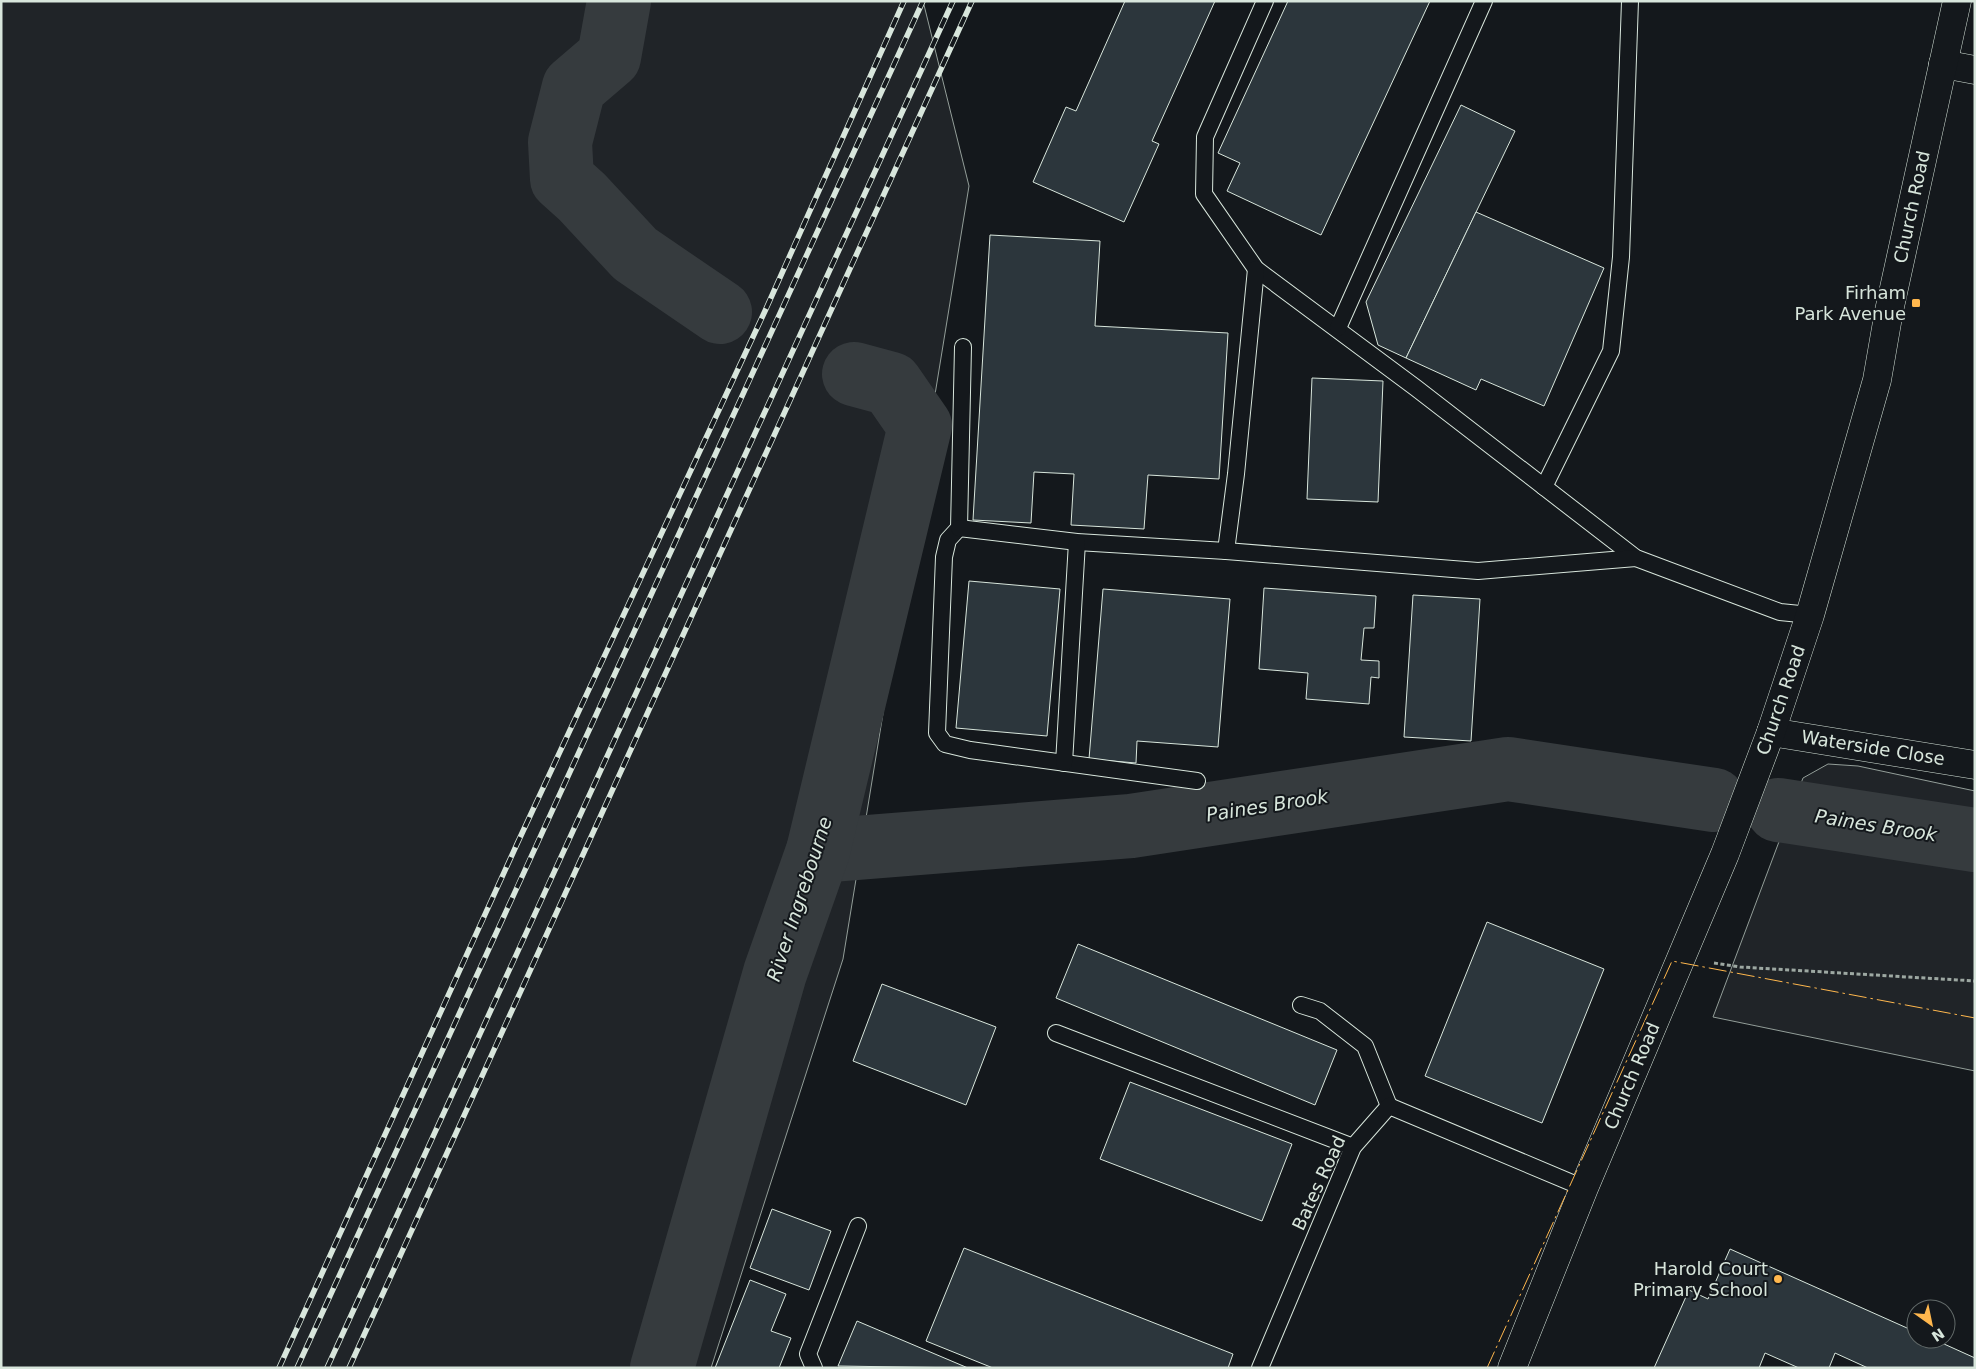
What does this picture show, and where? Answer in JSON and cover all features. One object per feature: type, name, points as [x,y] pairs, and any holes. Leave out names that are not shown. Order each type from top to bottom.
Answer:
[{"type":"street","name":"Church Road","points":[[1512,1368],[1584,1188],[1725,854],[1771,732],[1810,615],[1878,380],[1889,311],[1957,1]]},
{"type":"street","points":[[1943,64],[1975,70]]},
{"type":"street","name":"Waterside Close","points":[[1771,732],[1975,765]]},
{"type":"lane","points":[[1265,1],[1205,137],[1204,194],[1256,269],[1338,328],[1636,558],[1780,612],[1810,615]]},
{"type":"lane","points":[[1338,328],[1484,1]]},
{"type":"lane","points":[[1544,487],[1610,351],[1621,257],[1630,1]]},
{"type":"lane","points":[[1226,551],[1236,474],[1256,269]]},
{"type":"lane","points":[[963,348],[959,528],[948,540],[944,556],[937,733],[945,744],[1064,763],[1197,781]]},
{"type":"lane","points":[[959,528],[1077,542],[1226,551],[1478,571],[1636,558]]},
{"type":"lane","points":[[1064,763],[1077,542]]},
{"type":"lane","points":[[1301,1005],[1320,1011],[1365,1046],[1390,1106],[1584,1188]]},
{"type":"lane","points":[[1056,1033],[1353,1147]]},
{"type":"lane","name":"Bates Road","points":[[1260,1368],[1353,1147],[1390,1106]]},
{"type":"lane","points":[[814,1368],[808,1354],[858,1226]]},
{"type":"path","points":[[1681,959],[1740,967],[1975,982]]},
{"type":"shaded area","points":[[1,1],[923,1],[969,186],[843,959],[711,1368],[1,1368]]},
{"type":"shaded area","points":[[1828,764],[1858,766],[1975,791],[1975,1071],[1713,1017],[1803,778]]},
{"type":"building","points":[[1125,1],[1215,1],[1152,141],[1159,144],[1124,222],[1033,182],[1066,107],[1076,111]]},
{"type":"building","points":[[1288,1],[1430,1],[1321,235],[1227,191],[1240,163],[1218,153]]},
{"type":"building","points":[[1461,105],[1515,131],[1406,358],[1378,345],[1366,302]]},
{"type":"building","points":[[1476,212],[1604,268],[1544,406],[1481,379],[1476,390],[1406,358]]},
{"type":"building","points":[[990,235],[1100,241],[1095,326],[1228,333],[1219,479],[1148,475],[1144,529],[1071,525],[1074,474],[1034,472],[1031,523],[973,520]]},
{"type":"building","points":[[1312,378],[1383,381],[1378,502],[1307,499]]},
{"type":"building","points":[[969,581],[1060,589],[1047,736],[956,728]]},
{"type":"building","points":[[1264,588],[1376,596],[1374,628],[1364,628],[1361,660],[1379,661],[1379,678],[1371,677],[1369,704],[1306,699],[1308,673],[1259,669]]},
{"type":"building","points":[[1103,589],[1230,599],[1218,747],[1137,741],[1136,763],[1089,759]]},
{"type":"building","points":[[1413,595],[1480,599],[1471,741],[1404,737]]},
{"type":"building","points":[[1487,922],[1604,969],[1542,1123],[1425,1076]]},
{"type":"building","points":[[1078,944],[1337,1050],[1315,1105],[1056,998]]},
{"type":"building","points":[[882,984],[996,1027],[966,1105],[853,1061]]},
{"type":"building","points":[[1130,1082],[1292,1144],[1262,1221],[1100,1159]]},
{"type":"building","points":[[772,1209],[831,1231],[809,1290],[750,1268]]},
{"type":"building","points":[[964,1248],[1233,1354],[1228,1368],[993,1368],[926,1341]]},
{"type":"building","points":[[1730,1249],[1906,1328],[1906,1349],[1955,1349],[1975,1358],[1975,1368],[1868,1368],[1835,1353],[1829,1368],[1799,1368],[1765,1353],[1759,1368],[1654,1368],[1689,1290],[1708,1299]]},
{"type":"building","points":[[750,1280],[786,1294],[771,1331],[791,1338],[779,1368],[715,1368]]},
{"type":"building","points":[[857,1321],[968,1368],[838,1366]]},
{"type":"waterway","name":"River Ingrebourne","points":[[619,1],[609,57],[574,87],[560,142],[562,179],[582,197],[635,254],[720,312]]},
{"type":"waterway","name":"River Ingrebourne","points":[[662,1368],[775,973],[818,851],[920,426],[891,384],[854,374]]},
{"type":"waterway","name":"Paines Brook","points":[[818,851],[1131,826],[1508,769],[1714,800]]},
{"type":"waterway","name":"Paines Brook","points":[[1778,810],[1975,840]]},
{"type":"railway","points":[[279,1368],[517,844],[765,311],[904,1]]},
{"type":"railway","points":[[297,1368],[923,1]]},
{"type":"railway","points":[[327,1368],[953,1]]},
{"type":"railway","points":[[349,1368],[972,1]]},
{"type":"power","points":[[1487,1368],[1672,961],[1975,1018]]},
{"type":"place","name":"Firham Park Avenue","points":[[1916,303]]},
{"type":"place","name":"Harold Court Primary School","points":[[1778,1279]]}]
